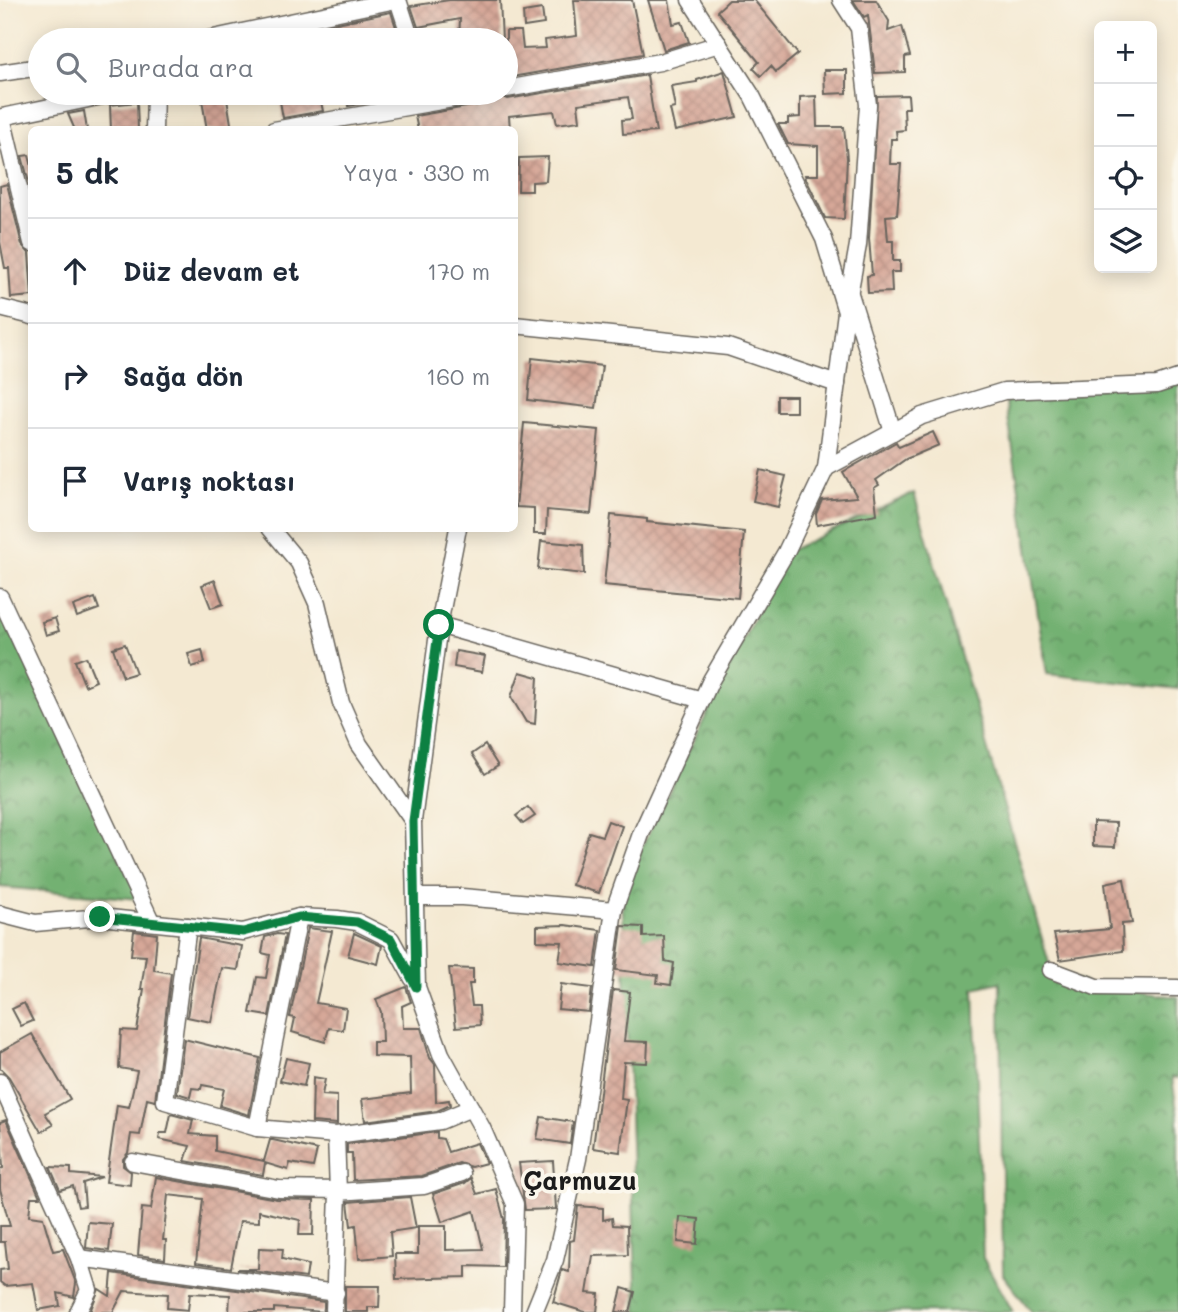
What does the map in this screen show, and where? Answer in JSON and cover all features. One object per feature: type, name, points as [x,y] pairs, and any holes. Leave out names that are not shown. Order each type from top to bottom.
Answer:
[{"type":"street","points":[[262,28],[397,0],[407,28]]},
{"type":"street","points":[[690,0],[752,96],[824,239],[846,312]]},
{"type":"street","points":[[534,1312],[555,1260],[578,1159],[614,910],[641,834],[702,700],[786,552],[827,468],[846,312],[858,245],[868,105],[859,28],[841,0]]},
{"type":"street","points":[[518,87],[660,62],[719,44]]},
{"type":"street","points":[[0,73],[28,69]]},
{"type":"street","points":[[27,204],[2,117],[60,105]]},
{"type":"street","points":[[154,126],[155,105]]},
{"type":"street","points":[[293,126],[395,105]]},
{"type":"street","points":[[850,292],[893,432]]},
{"type":"street","points":[[0,307],[28,315]]},
{"type":"street","points":[[518,325],[728,347],[837,384]]},
{"type":"street","points":[[827,468],[922,416],[1004,391],[1157,385],[1178,378]]},
{"type":"street","points":[[273,532],[299,563],[317,603],[341,703],[359,744],[413,821]]},
{"type":"street","points":[[416,987],[413,821],[439,625],[457,532]]},
{"type":"street","points":[[0,597],[151,921]]},
{"type":"street","points":[[439,625],[702,700]]},
{"type":"street","points":[[415,897],[462,897],[614,910]]},
{"type":"street","points":[[0,914],[35,923],[100,917],[243,932],[299,917],[357,922],[391,939],[416,987],[441,1054],[471,1108],[515,1204],[512,1312]]},
{"type":"street","points":[[257,1128],[299,917]]},
{"type":"street","points":[[188,926],[164,1101],[257,1128],[336,1135],[440,1121],[471,1108]]},
{"type":"street","points":[[1051,970],[1097,987],[1178,988]]},
{"type":"street","points":[[0,1083],[79,1258],[89,1290],[78,1312]]},
{"type":"street","points":[[334,1312],[338,1191],[336,1135]]},
{"type":"street","points":[[133,1161],[279,1189],[338,1191],[424,1186],[462,1173]]},
{"type":"street","points":[[79,1258],[336,1293]]},
{"type":"green space","points":[[1178,375],[1178,689],[1047,674],[1004,391]]},
{"type":"green space","points":[[914,493],[1051,970],[1096,987],[1178,997],[1178,1078],[1172,1077],[1178,1119],[1178,1312],[1032,1312],[1003,1275],[1000,982],[974,988],[983,1258],[1013,1312],[637,1312],[622,888],[786,552]]},
{"type":"green space","points":[[0,608],[140,899],[0,887]]},
{"type":"building","points":[[449,0],[500,0],[501,28],[460,28],[460,19],[418,27],[411,6]]},
{"type":"building","points":[[574,0],[632,0],[643,54],[518,76],[518,31],[521,31],[523,49],[546,48],[545,40],[577,36]]},
{"type":"building","points":[[648,0],[669,0],[673,24],[682,22],[689,42],[664,50]]},
{"type":"building","points":[[729,0],[754,0],[798,54],[776,72],[771,66],[761,76],[753,68],[759,62],[717,11]]},
{"type":"building","points":[[853,0],[876,0],[889,21],[888,31],[902,26],[910,56],[905,57],[905,72],[875,73],[868,15],[864,17]]},
{"type":"building","points":[[542,9],[544,24],[524,27],[523,12]]},
{"type":"building","points":[[391,12],[396,28],[312,28]]},
{"type":"building","points":[[824,70],[847,70],[847,93],[825,94]]},
{"type":"building","points":[[724,71],[737,117],[675,131],[670,109],[675,108],[671,86],[697,82]]},
{"type":"building","points":[[647,75],[656,132],[623,134],[622,120],[632,119],[628,97],[578,104],[580,121],[557,124],[554,111],[509,116],[510,126],[417,126],[415,116],[478,105],[518,105],[518,97]]},
{"type":"building","points":[[908,95],[909,108],[904,108],[905,130],[896,131],[897,139],[891,139],[890,164],[901,164],[897,215],[886,216],[888,241],[893,241],[893,261],[900,261],[900,272],[891,272],[892,292],[868,293],[867,276],[872,275],[869,238],[877,96]]},
{"type":"building","points":[[816,96],[817,127],[844,127],[847,159],[844,219],[825,218],[806,179],[805,175],[818,175],[818,146],[788,144],[778,124],[788,124],[788,118],[800,117],[800,97]]},
{"type":"building","points":[[110,105],[137,105],[138,126],[111,126]]},
{"type":"building","points":[[203,105],[228,105],[231,126],[206,126]]},
{"type":"building","points":[[281,105],[322,105],[323,111],[283,118]]},
{"type":"building","points":[[84,111],[86,126],[73,126],[68,114]]},
{"type":"building","points":[[28,155],[28,179],[22,156]]},
{"type":"building","points":[[548,157],[546,181],[532,182],[532,191],[518,191],[519,158]]},
{"type":"building","points":[[7,184],[22,245],[28,252],[28,296],[11,298],[9,268],[5,268],[0,242],[0,186]]},
{"type":"building","points":[[532,358],[602,366],[596,408],[528,400]]},
{"type":"building","points":[[777,396],[796,396],[796,412],[777,412]]},
{"type":"building","points":[[524,423],[599,430],[591,514],[547,510],[546,534],[534,534],[534,508],[518,507]]},
{"type":"building","points":[[933,432],[939,445],[906,459],[876,480],[879,485],[874,488],[877,514],[817,525],[816,514],[822,500],[857,497],[843,472],[896,442],[899,447]]},
{"type":"building","points":[[760,470],[786,476],[778,507],[753,501]]},
{"type":"building","points":[[611,515],[647,519],[647,522],[744,532],[738,598],[604,585]]},
{"type":"building","points":[[541,541],[583,545],[584,574],[538,569]]},
{"type":"building","points":[[215,580],[223,604],[211,608],[202,585]]},
{"type":"building","points":[[95,598],[99,609],[77,617],[73,606]]},
{"type":"building","points":[[55,618],[59,631],[46,635],[42,622]]},
{"type":"building","points":[[125,644],[136,673],[123,677],[113,648]]},
{"type":"building","points":[[202,650],[205,663],[192,667],[188,654]]},
{"type":"building","points":[[456,651],[485,656],[482,672],[454,667]]},
{"type":"building","points":[[86,657],[96,681],[85,686],[75,661]]},
{"type":"building","points":[[520,672],[538,677],[535,724],[526,722],[511,697]]},
{"type":"building","points":[[485,745],[498,766],[485,774],[472,754]]},
{"type":"building","points":[[528,807],[535,816],[523,824],[516,816]]},
{"type":"building","points":[[608,821],[622,826],[599,893],[572,885],[589,832],[602,836]]},
{"type":"building","points":[[1093,822],[1116,823],[1115,847],[1093,846]]},
{"type":"building","points":[[1124,879],[1132,923],[1122,924],[1123,951],[1060,960],[1054,934],[1110,929],[1105,883]]},
{"type":"building","points":[[565,925],[600,930],[595,967],[559,962],[562,942],[537,941],[537,926]]},
{"type":"building","points":[[622,926],[643,927],[643,937],[664,936],[665,961],[674,963],[671,985],[657,983],[658,975],[616,970]]},
{"type":"building","points":[[308,928],[332,931],[316,1003],[346,1008],[343,1030],[329,1028],[325,1042],[292,1032],[295,1018],[290,1017]]},
{"type":"building","points":[[134,931],[157,934],[154,970],[171,973],[155,1101],[147,1099],[140,1135],[131,1134],[128,1153],[123,1159],[123,1166],[131,1172],[130,1185],[106,1182],[117,1105],[129,1107],[137,1071],[119,1068],[121,1030],[137,1031],[144,989],[141,989],[146,956],[131,955]]},
{"type":"building","points":[[354,933],[382,946],[378,964],[348,956]]},
{"type":"building","points":[[285,935],[269,1016],[250,1013],[257,977],[266,978],[270,955],[262,953],[265,937]]},
{"type":"building","points":[[199,938],[242,946],[238,970],[222,968],[211,1022],[187,1017]]},
{"type":"building","points":[[449,968],[473,969],[473,984],[469,984],[472,1006],[479,1006],[480,1025],[456,1027]]},
{"type":"building","points":[[561,984],[592,988],[589,1012],[558,1009]]},
{"type":"building","points":[[406,987],[411,1002],[402,1006],[403,1028],[421,1028],[430,1058],[435,1064],[436,1102],[449,1100],[450,1105],[437,1111],[365,1121],[362,1099],[411,1093],[410,1057],[373,1056],[373,1042],[382,1042],[381,1012],[376,999]]},
{"type":"building","points":[[613,990],[630,992],[624,1041],[648,1042],[647,1063],[624,1062],[621,1099],[627,1100],[620,1152],[593,1148]]},
{"type":"building","points":[[24,1003],[33,1021],[21,1026],[12,1009]]},
{"type":"building","points":[[32,1034],[70,1099],[45,1113],[53,1125],[41,1132],[9,1077],[0,1068],[0,1052]]},
{"type":"building","points":[[184,1039],[260,1058],[249,1115],[220,1106],[224,1089],[202,1085],[201,1089],[192,1088],[190,1097],[177,1093]]},
{"type":"building","points":[[286,1058],[309,1063],[304,1086],[280,1081]]},
{"type":"building","points":[[313,1077],[325,1079],[322,1095],[337,1096],[337,1124],[312,1122]]},
{"type":"building","points":[[171,1114],[193,1120],[190,1134],[215,1136],[215,1151],[264,1161],[270,1140],[273,1140],[317,1150],[313,1167],[290,1163],[288,1170],[265,1163],[263,1175],[185,1161],[190,1146],[159,1139],[160,1133],[167,1133]]},
{"type":"building","points":[[541,1117],[573,1122],[570,1144],[537,1139]]},
{"type":"building","points":[[6,1120],[40,1197],[31,1197],[29,1216],[43,1218],[53,1251],[63,1249],[76,1283],[74,1297],[58,1293],[60,1306],[38,1310],[33,1283],[5,1286],[0,1282],[0,1270],[8,1269],[5,1242],[0,1242],[0,1226],[10,1226],[0,1189],[0,1169],[3,1168],[0,1122]]},
{"type":"building","points":[[437,1132],[437,1138],[443,1139],[448,1152],[477,1143],[486,1163],[471,1167],[459,1163],[422,1176],[353,1180],[352,1153],[347,1153],[347,1144]]},
{"type":"building","points":[[553,1161],[556,1209],[525,1210],[519,1163]]},
{"type":"building","points":[[50,1167],[71,1168],[71,1174],[102,1177],[83,1183],[85,1206],[78,1207],[73,1186],[60,1190]]},
{"type":"building","points":[[156,1177],[277,1199],[314,1200],[313,1235],[299,1235],[300,1220],[259,1211],[259,1222],[240,1221],[231,1268],[196,1263],[203,1199],[168,1195],[163,1240],[166,1240],[165,1259],[138,1255],[142,1208],[151,1209]]},
{"type":"building","points":[[471,1178],[477,1194],[496,1189],[504,1219],[503,1267],[466,1266],[466,1277],[396,1279],[395,1254],[418,1254],[418,1226],[446,1226],[446,1250],[483,1249],[474,1211],[442,1222],[433,1194],[465,1183]]},
{"type":"building","points":[[410,1197],[416,1228],[390,1232],[392,1256],[359,1259],[356,1225],[351,1226],[348,1202]]},
{"type":"building","points":[[578,1206],[603,1208],[603,1220],[612,1218],[613,1225],[627,1226],[628,1255],[593,1256],[587,1293],[599,1294],[597,1312],[585,1312],[553,1302],[562,1270],[569,1272],[570,1241],[574,1240]]},
{"type":"building","points":[[680,1217],[699,1219],[697,1244],[678,1242]]},
{"type":"building","points":[[88,1222],[112,1224],[109,1251],[86,1248]]},
{"type":"building","points":[[259,1248],[283,1249],[282,1259],[308,1265],[306,1278],[237,1269],[258,1269]]},
{"type":"building","points":[[112,1273],[324,1302],[324,1308],[323,1312],[274,1308],[274,1312],[229,1312],[230,1295],[190,1293],[188,1310],[167,1308],[168,1294],[124,1291],[113,1312],[90,1312],[99,1289],[110,1296]]},
{"type":"building","points":[[345,1286],[380,1286],[379,1307],[368,1307],[368,1312],[345,1312]]},
{"type":"building","points":[[622,1288],[635,1292],[630,1312],[616,1312]]},
{"type":"district","name":"Çarmuzu","points":[[580,1181]]},
{"type":"route","points":[[100,917],[243,932],[299,917],[357,922],[391,939],[401,953],[416,987],[413,821],[439,625]]}]
